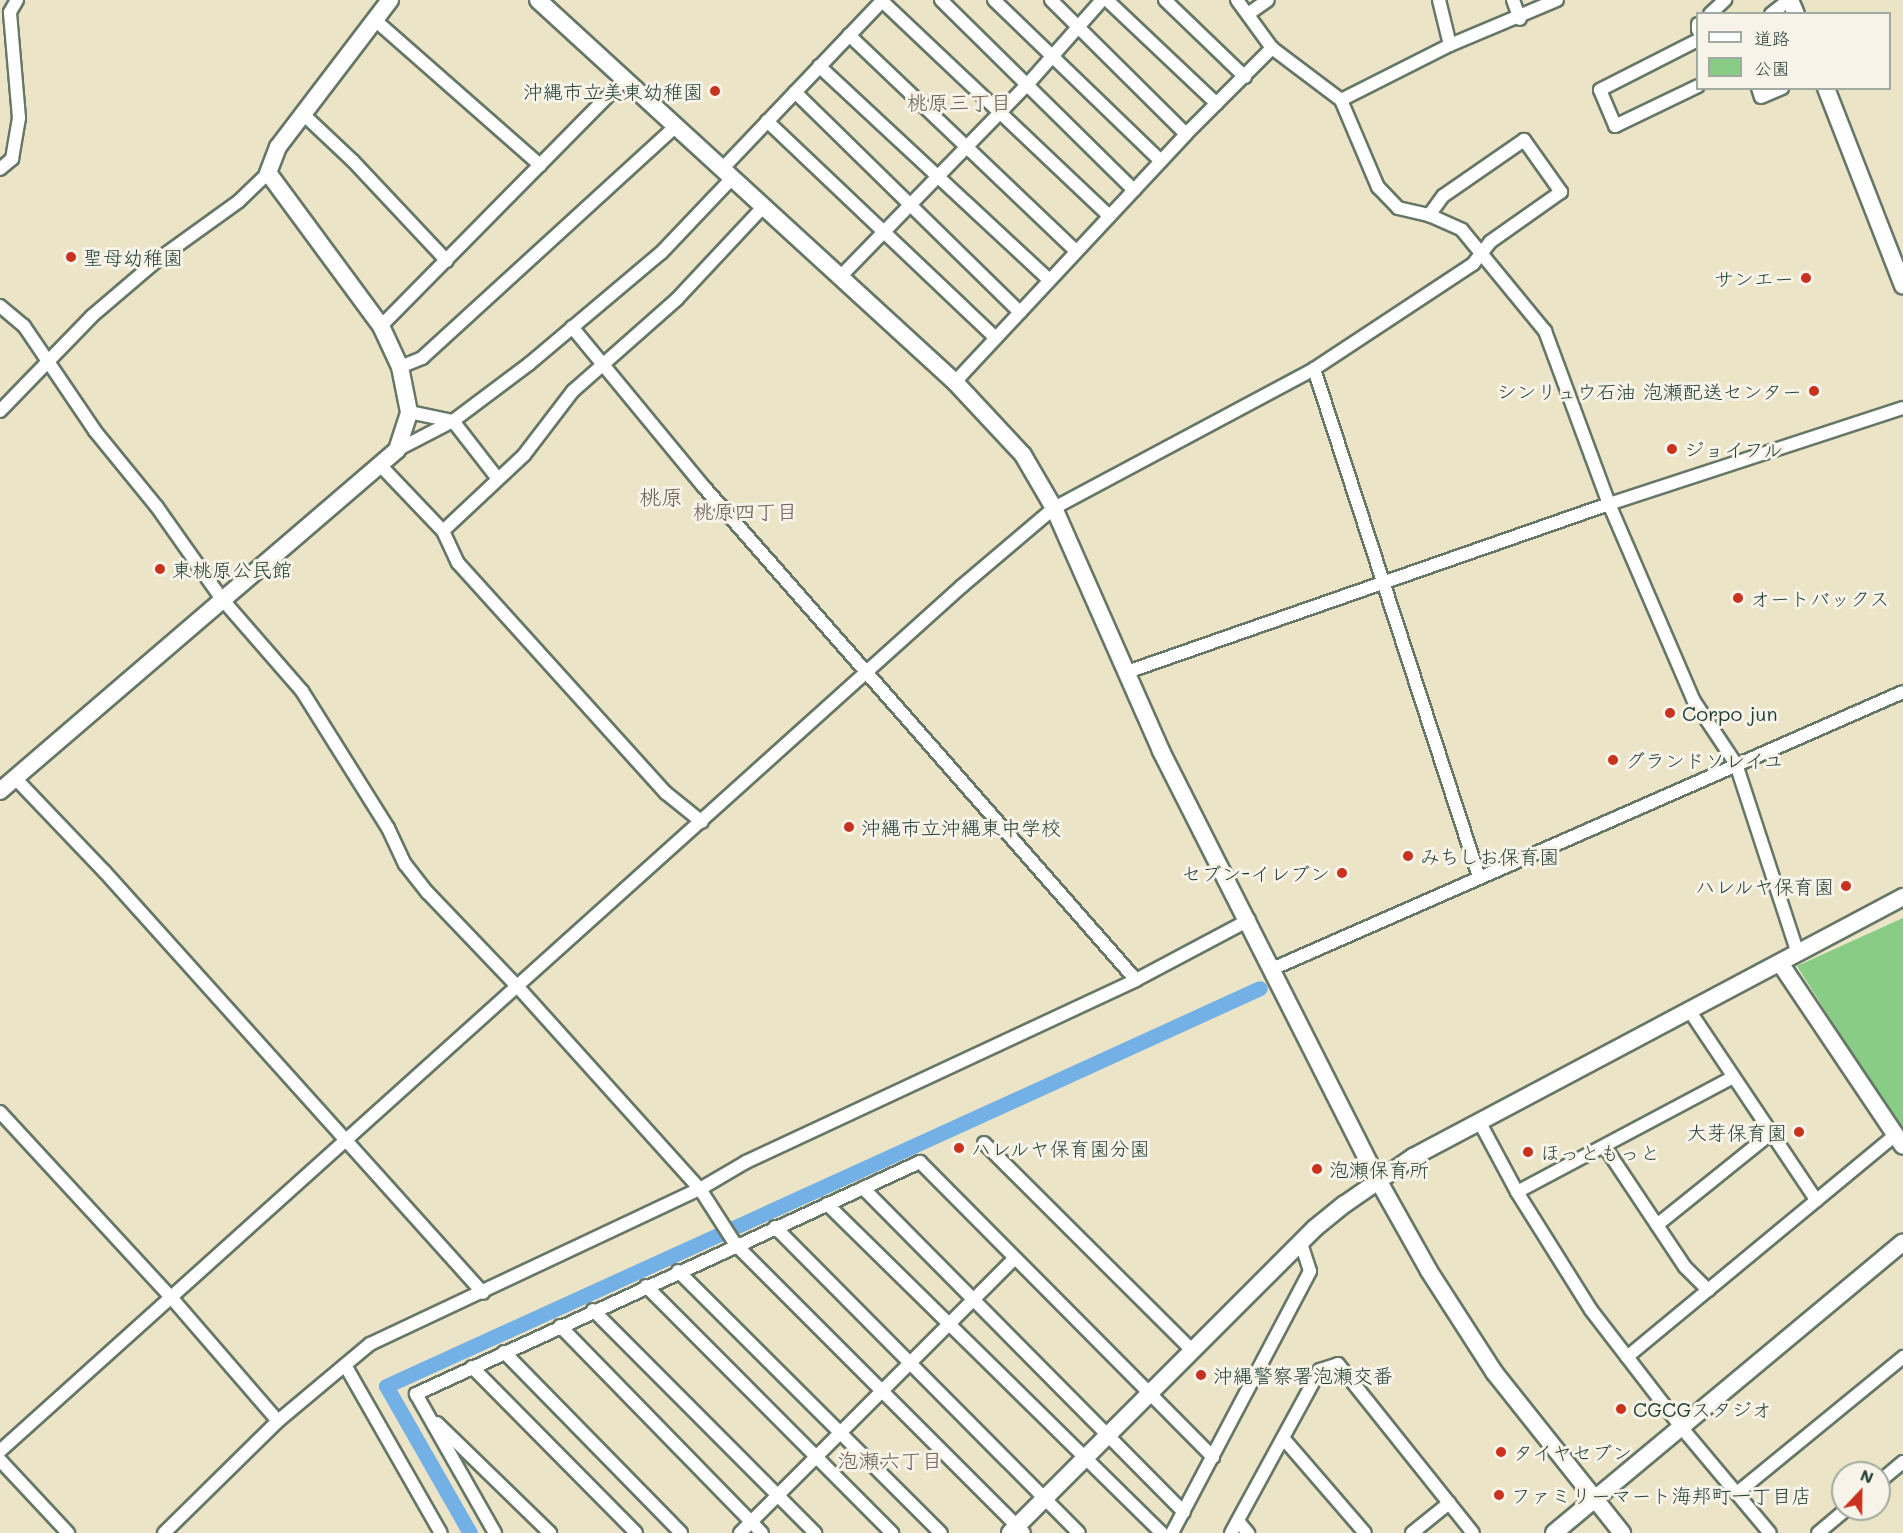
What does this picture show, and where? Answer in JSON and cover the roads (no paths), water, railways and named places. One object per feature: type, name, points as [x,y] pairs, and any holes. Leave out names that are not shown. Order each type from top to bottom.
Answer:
[{"type":"street","points":[[0,169],[12,159],[19,118],[10,12],[17,0]]},
{"type":"street","points":[[0,411],[100,309],[160,258],[239,201],[268,173],[278,147],[390,0]]},
{"type":"street","points":[[538,0],[955,382],[1023,455],[1054,508],[1161,751],[1249,920],[1378,1180],[1430,1271],[1494,1372],[1622,1533]]},
{"type":"street","points":[[0,791],[222,599],[381,466],[396,450],[453,421],[661,253],[728,173],[767,121],[882,0],[1109,216]]},
{"type":"street","points":[[941,0],[1134,190]]},
{"type":"street","points":[[994,0],[1161,161]]},
{"type":"street","points":[[1051,0],[1186,134]]},
{"type":"street","points":[[840,277],[1027,85],[1078,25],[1105,0],[1217,104]]},
{"type":"street","points":[[1165,0],[1245,77]]},
{"type":"street","points":[[1237,0],[1272,48],[1341,100],[1378,187],[1398,208],[1429,215],[1462,230],[1545,331],[1609,504],[1694,701],[1736,764],[1797,954]]},
{"type":"street","points":[[1248,14],[1268,0]]},
{"type":"street","points":[[1439,0],[1450,45]]},
{"type":"street","points":[[1513,0],[1520,19]]},
{"type":"street","points":[[1341,100],[1450,45],[1520,19],[1557,0]]},
{"type":"street","points":[[1712,12],[1725,0]]},
{"type":"street","points":[[1774,12],[1790,0]]},
{"type":"street","points":[[375,21],[540,165]]},
{"type":"street","points":[[849,35],[1077,251]]},
{"type":"street","points":[[1696,41],[1600,90],[1615,126],[1696,87]]},
{"type":"street","points":[[955,382],[1186,134],[1272,48]]},
{"type":"street","points":[[819,66],[939,174],[1049,280]]},
{"type":"street","points":[[381,327],[625,79]]},
{"type":"street","points":[[1759,90],[1761,97],[1777,90]]},
{"type":"street","points":[[1827,90],[1903,285]]},
{"type":"street","points":[[795,92],[912,203],[1020,312]]},
{"type":"street","points":[[302,113],[353,161],[447,261]]},
{"type":"street","points":[[767,121],[886,230],[996,338]]},
{"type":"street","points":[[400,367],[422,358],[676,126]]},
{"type":"street","points":[[0,1451],[344,1140],[1054,508],[1314,369],[1473,264],[1519,220],[1561,192],[1524,140],[1443,196],[1429,215]]},
{"type":"street","points":[[268,173],[381,327],[400,367],[409,412],[396,450]]},
{"type":"street","points":[[443,531],[545,431],[573,391],[677,299],[764,206]]},
{"type":"street","points":[[0,306],[24,326],[95,431],[157,507],[222,599],[302,691],[388,828],[405,864],[428,893],[517,986],[699,1189],[736,1245],[882,1391],[1017,1531],[1044,1499],[1301,1243],[1378,1180],[1479,1121],[1903,897]]},
{"type":"street","points":[[572,327],[605,363],[704,487],[1136,980]]},
{"type":"street","points":[[1314,369],[1479,877]]},
{"type":"street","points":[[1126,672],[1609,504],[1903,408]]},
{"type":"street","points":[[409,412],[453,421],[498,479]]},
{"type":"street","points":[[381,466],[443,531],[458,563],[666,793],[702,822]]},
{"type":"street","points":[[1272,969],[1903,692]]},
{"type":"street","points":[[15,778],[104,871],[483,1293]]},
{"type":"street","points":[[164,1533],[278,1420],[370,1344],[483,1293],[699,1189],[746,1162],[1136,980],[1249,920]]},
{"type":"street","points":[[1627,1357],[1816,1200],[1899,1141],[1780,963]]},
{"type":"street","points":[[1689,1010],[1816,1200]]},
{"type":"street","points":[[1517,1192],[1733,1077]]},
{"type":"street","points":[[0,1112],[170,1296],[278,1420]]},
{"type":"street","points":[[1479,1121],[1517,1192],[1591,1310],[1681,1427],[1770,1533]]},
{"type":"street","points":[[1657,1225],[1770,1134]]},
{"type":"street","points":[[984,1143],[1192,1350]]},
{"type":"street","points":[[1605,1147],[1685,1267],[1708,1290]]},
{"type":"street","points":[[495,1533],[416,1394],[593,1310],[920,1162],[1213,1457]]},
{"type":"street","points":[[863,1188],[1184,1512]]},
{"type":"street","points":[[827,1204],[1162,1533]]},
{"type":"street","points":[[776,1227],[1079,1533]]},
{"type":"street","points":[[1554,1533],[1903,1242]]},
{"type":"street","points":[[1172,1533],[1310,1271],[1301,1243]]},
{"type":"street","points":[[740,1533],[1014,1259]]},
{"type":"street","points":[[678,1271],[839,1434],[941,1533]]},
{"type":"street","points":[[646,1286],[892,1533]]},
{"type":"street","points":[[593,1310],[815,1533]]},
{"type":"street","points":[[560,1326],[762,1533]]},
{"type":"street","points":[[504,1352],[681,1533]]},
{"type":"street","points":[[1737,1493],[1903,1357]]},
{"type":"street","points":[[1231,1533],[1320,1370],[1338,1364],[1473,1533]]},
{"type":"street","points":[[345,1365],[441,1533]]},
{"type":"street","points":[[472,1367],[636,1533]]},
{"type":"street","points":[[426,1412],[550,1533]]},
{"type":"street","points":[[1283,1438],[1365,1533]]},
{"type":"street","points":[[0,1460],[68,1533]]},
{"type":"street","points":[[1891,1472],[1903,1462]]},
{"type":"street","points":[[1412,1533],[1449,1503]]},
{"type":"street","points":[[1238,1521],[1248,1533]]},
{"type":"street","points":[[1818,1533],[1832,1521]]},
{"type":"waterway","points":[[470,1533],[386,1386],[1260,988]]},
{"type":"place","name":"沖縄市立美東幼稚園","points":[[715,91]]},
{"type":"place","name":"聖母幼稚園","points":[[71,257]]},
{"type":"place","name":"サンエー","points":[[1806,278]]},
{"type":"place","name":"シンリュウ石油 泡瀬配送センター","points":[[1814,391]]},
{"type":"place","name":"ジョイフル","points":[[1672,449]]},
{"type":"place","name":"東桃原公民館","points":[[160,569]]},
{"type":"place","name":"オートバックス","points":[[1738,598]]},
{"type":"place","name":"Corpo jun","points":[[1670,713]]},
{"type":"place","name":"グランドソレイユ","points":[[1613,760]]},
{"type":"place","name":"沖縄市立沖縄東中学校","points":[[849,827]]},
{"type":"place","name":"みちしお保育園","points":[[1408,856]]},
{"type":"place","name":"セブン-イレブン","points":[[1342,873]]},
{"type":"place","name":"ハレルヤ保育園","points":[[1846,886]]},
{"type":"place","name":"大芽保育園","points":[[1799,1132]]},
{"type":"place","name":"ハレルヤ保育園分園","points":[[959,1148]]},
{"type":"place","name":"ほっともっと","points":[[1528,1152]]},
{"type":"place","name":"泡瀬保育所","points":[[1317,1169]]},
{"type":"place","name":"沖縄警察署泡瀬交番","points":[[1201,1375]]},
{"type":"place","name":"CGCGスタジオ","points":[[1621,1409]]},
{"type":"place","name":"タイヤセブン","points":[[1501,1452]]},
{"type":"place","name":"ファミリーマート海邦町一丁目店","points":[[1499,1495]]},
{"type":"district","name":"桃原三丁目","points":[[959,102]]},
{"type":"district","name":"桃原","points":[[661,497]]},
{"type":"district","name":"桃原四丁目","points":[[745,511]]},
{"type":"district","name":"泡瀬六丁目","points":[[890,1460]]}]
